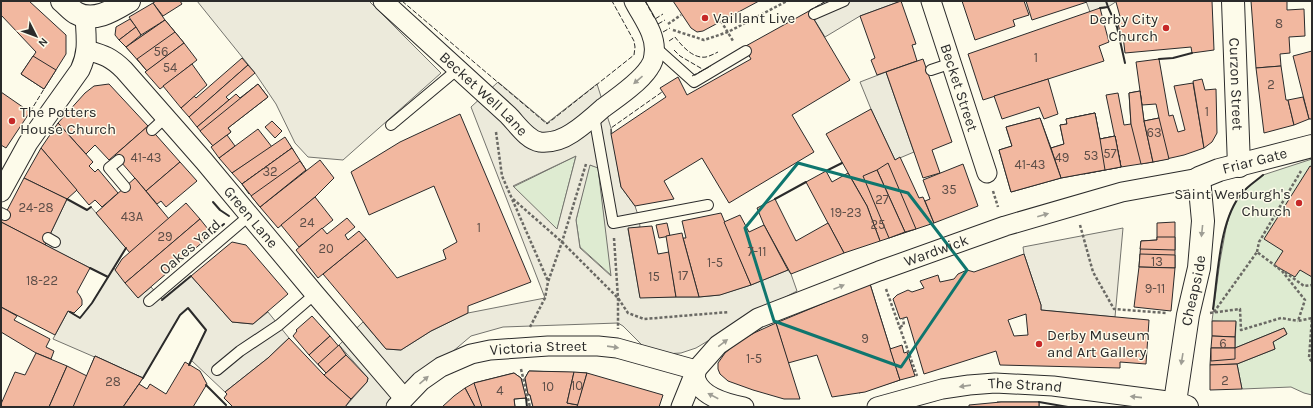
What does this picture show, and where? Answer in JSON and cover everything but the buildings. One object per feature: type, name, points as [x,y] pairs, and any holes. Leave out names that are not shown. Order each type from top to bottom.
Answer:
[{"type":"street","points":[[62,1],[76,13],[86,16],[97,16],[104,14],[129,1]]},
{"type":"street","name":"Becket Well Lane","points":[[383,1],[491,98],[523,131],[533,139],[540,142],[550,142],[561,139],[595,124],[644,74],[652,62],[655,47]]},
{"type":"street","points":[[634,1],[652,34],[655,47]]},
{"type":"street","name":"Becket Street","points":[[932,1],[987,173]]},
{"type":"street","name":"Curzon Street","points":[[1233,1],[1238,166]]},
{"type":"street","points":[[3,183],[28,143],[80,70],[87,50],[86,16]]},
{"type":"street","name":"Green Lane","points":[[87,50],[102,54],[115,61],[166,117],[342,324],[400,403]]},
{"type":"street","name":"Friar Gate","points":[[1199,178],[1219,170],[1303,149]]},
{"type":"street","name":"Wardwick","points":[[696,370],[718,346],[758,318],[880,271],[1005,226],[1122,192],[1199,178]]},
{"type":"street","name":"Cheapside","points":[[1181,405],[1188,315],[1199,268],[1203,221],[1199,178]]},
{"type":"street","name":"Victoria Street","points":[[400,403],[433,372],[460,358],[485,351],[518,348],[598,346],[617,348],[696,370]]},
{"type":"street","points":[[681,407],[696,370]]},
{"type":"street","points":[[696,370],[696,380],[707,393],[717,399],[744,407]]},
{"type":"street","name":"The Strand","points":[[876,407],[942,389],[995,383],[1053,386],[1181,405]]},
{"type":"lane","points":[[814,14],[844,1]]},
{"type":"lane","points":[[655,47],[694,82],[746,51]]},
{"type":"lane","points":[[931,70],[952,63]]},
{"type":"lane","points":[[391,125],[458,69]]},
{"type":"lane","points":[[152,130],[166,117]]},
{"type":"lane","points":[[595,124],[613,223],[708,205]]},
{"type":"lane","points":[[119,160],[109,168],[125,187]]},
{"type":"lane","name":"Oakes Yard","points":[[149,301],[250,215]]},
{"type":"lane","points":[[216,370],[240,351],[279,325],[315,294]]},
{"type":"path","points":[[682,16],[668,24],[673,32],[704,40],[728,32],[787,1]]},
{"type":"path","points":[[722,21],[736,47]]},
{"type":"path","points":[[491,98],[502,176],[548,282]]},
{"type":"path","points":[[530,407],[521,372],[518,348],[545,298],[548,282],[562,242],[595,124]]},
{"type":"path","points":[[1214,312],[1257,252],[1259,242],[1301,172],[1303,149]]},
{"type":"path","points":[[987,173],[1005,226]]},
{"type":"path","points":[[513,199],[562,242],[618,298],[628,313],[644,319],[736,312],[765,315]]},
{"type":"path","points":[[1074,206],[1093,272],[1114,309],[1188,315],[1240,309],[1241,330],[1281,318],[1298,321],[1312,318],[1309,358],[1312,362]]},
{"type":"path","points":[[613,223],[618,298],[617,348]]},
{"type":"path","points":[[1257,252],[1304,286],[1312,285]]},
{"type":"path","points":[[1282,271],[1305,300],[1298,321]]},
{"type":"path","points":[[891,304],[917,376]]},
{"type":"path","points":[[900,327],[904,326],[903,318]]},
{"type":"highlighted area","points":[[798,163],[908,193],[967,270],[901,367],[774,321],[745,228]]},
{"type":"green space","points":[[576,156],[557,230],[513,187]]},
{"type":"green space","points":[[1312,159],[1312,395],[1291,387],[1242,389],[1237,364],[1275,349],[1273,342],[1287,334],[1284,328],[1235,348],[1236,322],[1212,321],[1220,261],[1230,213],[1236,202],[1249,186],[1263,175]]},
{"type":"green space","points":[[589,165],[598,167],[612,276],[580,247],[576,220]]},
{"type":"shaded area","points":[[197,1],[369,1],[441,73],[343,160],[308,157],[295,143],[276,104],[255,73]]},
{"type":"shaded area","points":[[826,1],[901,1],[860,16],[825,37],[809,11]]},
{"type":"shaded area","points":[[1086,1],[1117,1],[1108,7],[1090,12]]},
{"type":"shaded area","points":[[886,72],[914,152],[895,160],[860,82]]},
{"type":"shaded area","points":[[498,82],[547,123],[597,84],[611,128],[621,187],[635,206],[639,218],[640,227],[628,229],[640,297],[699,297],[719,295],[751,285],[788,270],[797,291],[753,314],[696,348],[681,353],[664,354],[645,348],[618,323],[503,327],[471,336],[387,407],[345,407],[367,382],[368,378],[339,345],[363,322],[386,349],[401,350],[431,331],[468,313],[545,298],[471,107]],"holes":[[[576,156],[557,229],[513,186]],[[590,165],[598,168],[611,276],[580,248],[576,220]]]},
{"type":"shaded area","points":[[67,199],[87,210],[91,207],[126,248],[114,268],[138,298],[151,287],[162,299],[191,276],[232,322],[253,324],[268,312],[289,338],[268,358],[225,392],[191,360],[206,330],[188,308],[180,315],[143,378],[53,339],[68,311],[80,318],[92,303],[108,277],[45,245]]},
{"type":"shaded area","points":[[1123,228],[1115,317],[1041,310],[1041,305],[1023,247]]},
{"type":"fence","points":[[402,1],[547,124],[634,55],[634,41],[612,1]]},
{"type":"fence","points":[[645,1],[655,19],[663,14]]},
{"type":"fence","points":[[809,11],[826,1]]},
{"type":"fence","points":[[658,24],[665,20]]},
{"type":"fence","points":[[663,32],[670,28]]},
{"type":"fence","points":[[669,41],[675,37],[688,51],[701,57],[708,57],[718,52]]},
{"type":"fence","points":[[674,50],[680,56],[704,70]]},
{"type":"fence","points":[[692,76],[711,66]]},
{"type":"fence","points":[[30,112],[44,89]]},
{"type":"fence","points":[[611,134],[611,128],[662,92]]},
{"type":"wall","points":[[1100,8],[1108,7],[1106,1]]},
{"type":"wall","points":[[1108,7],[1117,27],[1125,63]]},
{"type":"wall","points":[[1159,59],[1173,58],[1192,53]]},
{"type":"wall","points":[[826,171],[842,163]]},
{"type":"wall","points":[[1213,309],[1218,264],[1228,218],[1234,204],[1242,193],[1263,175]]},
{"type":"wall","points":[[775,199],[806,182]]},
{"type":"wall","points":[[67,199],[87,210],[91,207]]},
{"type":"wall","points":[[213,202],[220,210],[229,216]]},
{"type":"wall","points":[[212,234],[224,224]]},
{"type":"wall","points":[[70,312],[80,318],[92,303],[126,248]]},
{"type":"wall","points":[[90,268],[108,277]]},
{"type":"wall","points":[[162,300],[191,276]]},
{"type":"wall","points":[[143,378],[180,315],[188,308],[206,330],[189,365]]},
{"type":"wall","points":[[206,385],[226,405]]},
{"type":"wall","points":[[526,398],[527,407]]},
{"type":"wall","points":[[1039,402],[1068,407]]},
{"type":"place","name":"Vaillant Live","points":[[705,18]]},
{"type":"place","name":"Derby City Church","points":[[1166,28]]},
{"type":"place","name":"The Potters House Church","points":[[12,121]]},
{"type":"place","name":"Saint Werburgh's Church","points":[[1299,203]]},
{"type":"place","name":"Derby Museum and Art Gallery","points":[[1039,344]]}]
